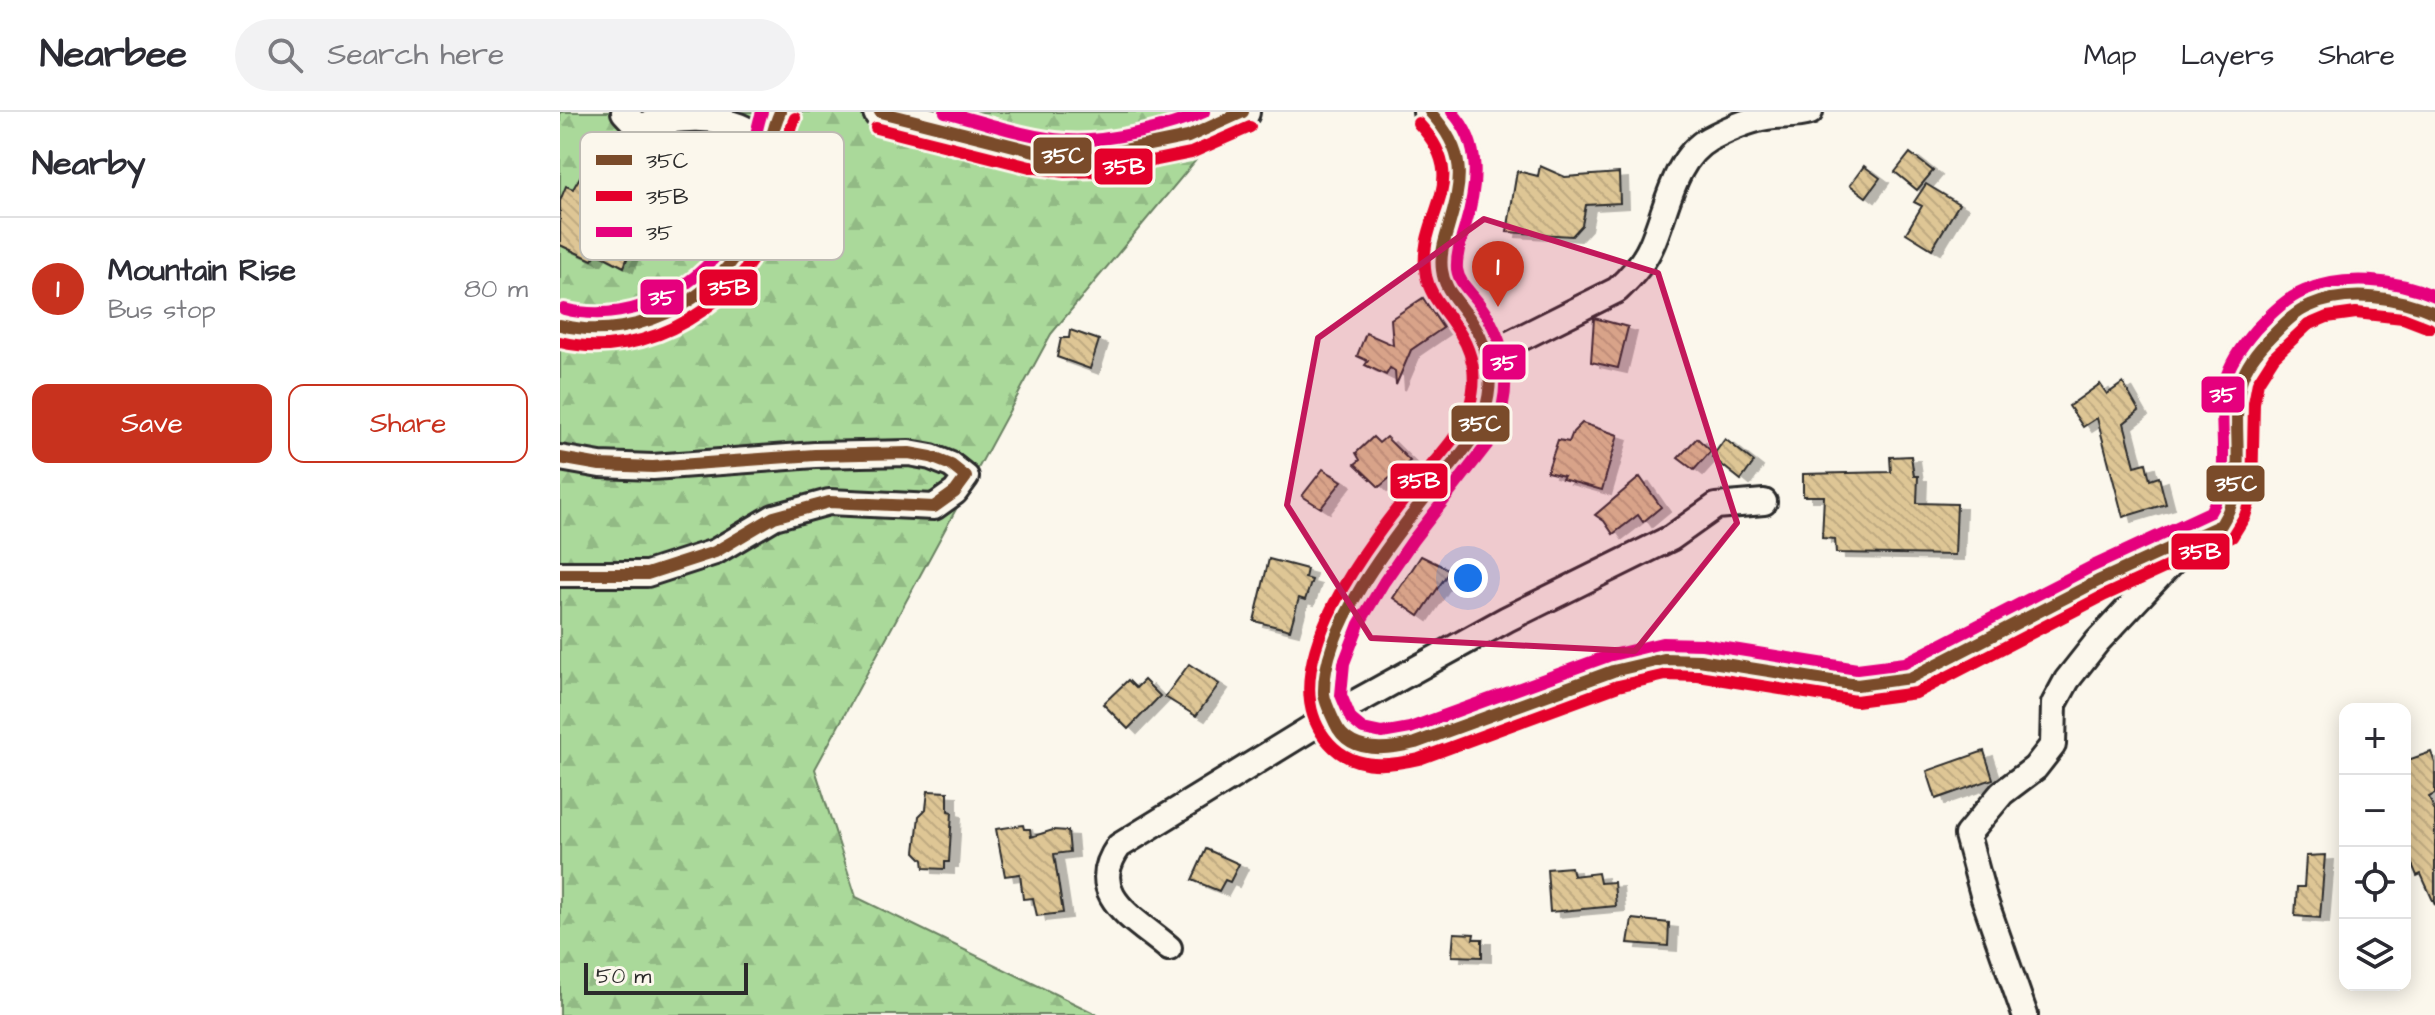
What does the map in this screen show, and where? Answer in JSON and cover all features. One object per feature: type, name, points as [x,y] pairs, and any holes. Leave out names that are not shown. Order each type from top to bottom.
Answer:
[{"type":"main road","points":[[776,132],[780,112]]},
{"type":"main road","points":[[880,112],[1065,156],[1100,155],[1188,137],[1243,112]]},
{"type":"main road","points":[[1430,112],[1453,140],[1460,155],[1461,186],[1443,247],[1441,265],[1443,279],[1482,336],[1489,354],[1489,403],[1479,429],[1364,582],[1329,654],[1322,695],[1329,717],[1353,743],[1385,751],[1613,671],[1664,659],[1699,660],[1857,685],[1910,678],[2098,581],[2221,525],[2237,496],[2237,405],[2242,379],[2259,349],[2309,306],[2338,299],[2393,298],[2419,304],[2435,313]]},
{"type":"main road","points":[[560,325],[607,329],[642,322],[694,299],[715,284],[735,260]]},
{"type":"street","points":[[624,112],[637,126],[717,116],[750,132]]},
{"type":"street","points":[[1489,354],[1617,290],[1634,274],[1650,249],[1678,176],[1693,150],[1740,124],[1810,112]]},
{"type":"street","points":[[560,458],[600,465],[653,467],[815,455],[909,453],[951,465],[966,477],[955,492],[934,507],[829,502],[774,517],[715,552],[647,574],[560,574]]},
{"type":"street","points":[[1169,948],[1110,897],[1105,873],[1110,858],[1119,846],[1329,717],[1507,619],[1671,538],[1716,506],[1764,502]]},
{"type":"street","points":[[2025,1015],[1984,898],[1967,835],[2002,793],[2035,768],[2053,745],[2054,704],[2067,680],[2097,642],[2195,538]]},
{"type":"highlighted area","points":[[1484,219],[1658,273],[1737,523],[1635,651],[1371,638],[1287,505],[1318,338]]},
{"type":"green space","points":[[560,112],[1236,112],[1051,334],[815,769],[856,897],[1098,1015],[560,1015]]},
{"type":"building","points":[[1910,153],[1933,171],[1917,190],[1895,172]]},
{"type":"building","points":[[1540,166],[1565,177],[1619,173],[1620,203],[1586,205],[1582,225],[1572,236],[1507,232],[1517,171],[1538,176]]},
{"type":"building","points":[[1864,166],[1880,178],[1866,197],[1850,185]]},
{"type":"building","points":[[580,177],[580,254],[560,245],[560,201],[566,186],[573,189]]},
{"type":"building","points":[[1926,184],[1959,204],[1932,249],[1906,233],[1922,206],[1914,202]]},
{"type":"building","points":[[610,260],[627,260],[624,267]]},
{"type":"building","points":[[1423,298],[1443,328],[1411,350],[1396,385],[1395,371],[1390,368],[1386,375],[1365,365],[1368,361],[1357,356],[1366,333],[1393,345],[1391,319]]},
{"type":"building","points":[[1594,318],[1628,327],[1618,368],[1591,362]]},
{"type":"building","points":[[1070,330],[1099,340],[1090,369],[1057,357],[1061,338],[1069,338]]},
{"type":"building","points":[[2123,383],[2139,411],[2124,423],[2135,466],[2146,463],[2150,480],[2159,477],[2166,504],[2123,517],[2097,418],[2083,427],[2069,406],[2100,384],[2107,394]]},
{"type":"building","points":[[1582,423],[1618,435],[1602,490],[1547,472],[1558,440],[1569,442]]},
{"type":"building","points":[[1373,437],[1379,443],[1386,437],[1410,461],[1379,487],[1355,464],[1360,460],[1356,453]]},
{"type":"building","points":[[1697,438],[1711,451],[1694,470],[1678,458]]},
{"type":"building","points":[[1725,439],[1754,462],[1741,480],[1712,457]]},
{"type":"building","points":[[1911,456],[1914,476],[1918,476],[1917,503],[1957,504],[1955,555],[1836,553],[1835,539],[1822,538],[1824,496],[1803,496],[1803,474],[1891,472],[1890,457]]},
{"type":"building","points":[[1323,469],[1342,481],[1321,508],[1302,496]]},
{"type":"building","points":[[1640,477],[1661,507],[1643,522],[1638,515],[1613,534],[1604,521],[1595,515]]},
{"type":"building","points":[[1421,556],[1450,570],[1419,616],[1393,598]]},
{"type":"building","points":[[1269,559],[1307,569],[1305,578],[1312,580],[1305,600],[1299,598],[1290,630],[1254,621]]},
{"type":"building","points":[[1189,664],[1219,684],[1196,716],[1165,697]]},
{"type":"building","points":[[1128,680],[1136,688],[1144,680],[1160,696],[1128,729],[1103,704]]},
{"type":"building","points":[[1984,751],[1993,779],[1936,799],[1927,771]]},
{"type":"building","points":[[2431,752],[2435,763],[2435,794],[2429,797],[2435,812],[2435,905],[2421,874],[2417,876],[2411,862],[2411,759]]},
{"type":"building","points":[[928,791],[948,792],[948,811],[952,812],[949,862],[945,862],[945,869],[924,868],[923,860],[915,852],[919,816],[926,809]]},
{"type":"building","points":[[1023,825],[1024,829],[1030,829],[1031,837],[1053,830],[1068,831],[1070,852],[1054,854],[1063,913],[1037,916],[1033,898],[1023,899],[1020,874],[1005,876],[996,829]]},
{"type":"building","points":[[1206,849],[1239,864],[1230,882],[1225,880],[1219,891],[1192,880]]},
{"type":"building","points":[[2325,855],[2320,918],[2295,916],[2297,887],[2304,887],[2306,856]]},
{"type":"building","points":[[1571,867],[1573,876],[1598,873],[1600,883],[1614,882],[1616,906],[1550,912],[1547,869]]},
{"type":"building","points":[[1632,919],[1669,923],[1668,946],[1628,943]]},
{"type":"building","points":[[1454,933],[1474,934],[1473,939],[1482,939],[1482,957],[1452,956]]},
{"type":"transit line","name":"35","points":[[757,132],[762,112]]},
{"type":"transit line","name":"35C","points":[[773,132],[780,112]]},
{"type":"transit line","name":"35C","points":[[880,112],[1065,156],[1100,155],[1188,137],[1243,112]]},
{"type":"transit line","name":"35","points":[[945,112],[1035,136],[1066,140],[1136,133],[1204,112]]},
{"type":"transit line","name":"35C","points":[[1430,112],[1451,140],[1458,167],[1457,195],[1442,254],[1443,276],[1485,348],[1490,374],[1488,400],[1476,433],[1382,555],[1335,639],[1327,667],[1326,701],[1341,733],[1350,741],[1370,748],[1415,743],[1613,671],[1664,659],[1699,660],[1857,685],[1910,678],[2098,581],[2221,525],[2235,489],[2238,401],[2243,375],[2262,346],[2299,312],[2325,301],[2373,297],[2435,313]]},
{"type":"transit line","name":"35","points":[[1452,112],[1469,138],[1475,167],[1457,269],[1460,279],[1480,305],[1497,336],[1505,369],[1505,386],[1493,437],[1384,582],[1359,624],[1344,663],[1341,695],[1351,719],[1363,729],[1382,733],[1410,728],[1608,656],[1662,643],[1702,644],[1857,669],[1905,663],[2091,567],[2210,512],[2221,482],[2223,397],[2227,374],[2251,335],[2290,298],[2319,286],[2352,281],[2387,282],[2435,296]]},
{"type":"transit line","name":"35B","points":[[790,132],[795,118]]},
{"type":"transit line","name":"35B","points":[[1418,123],[1435,145],[1442,164],[1443,182],[1428,235],[1426,276],[1433,295],[1465,343],[1472,363],[1474,385],[1460,428],[1354,569],[1318,640],[1310,676],[1311,709],[1325,738],[1335,748],[1345,756],[1368,764],[1393,764],[1419,759],[1618,686],[1666,675],[1698,676],[1856,701],[1916,693],[2105,595],[2232,537],[2245,516],[2252,495],[2254,403],[2258,382],[2274,357],[2308,325],[2327,317],[2356,313],[2403,318],[2429,328]]},
{"type":"transit line","name":"35B","points":[[876,128],[1030,167],[1065,172],[1102,171],[1191,153],[1250,127]]},
{"type":"transit line","name":"35","points":[[564,309],[592,313],[619,311],[646,304],[672,293],[712,260]]},
{"type":"transit line","name":"35C","points":[[560,325],[591,329],[621,327],[651,319],[680,307],[705,289],[732,260]]},
{"type":"transit line","name":"35B","points":[[560,342],[593,346],[626,343],[658,335],[688,320],[715,301],[751,260]]},
{"type":"transit line","name":"35C","points":[[560,458],[600,465],[653,467],[815,455],[909,453],[951,465],[966,477],[955,492],[934,507],[829,502],[774,517],[715,552],[647,574],[560,574]]},
{"type":"place","name":"Mountain Rise","points":[[1498,307]]}]
